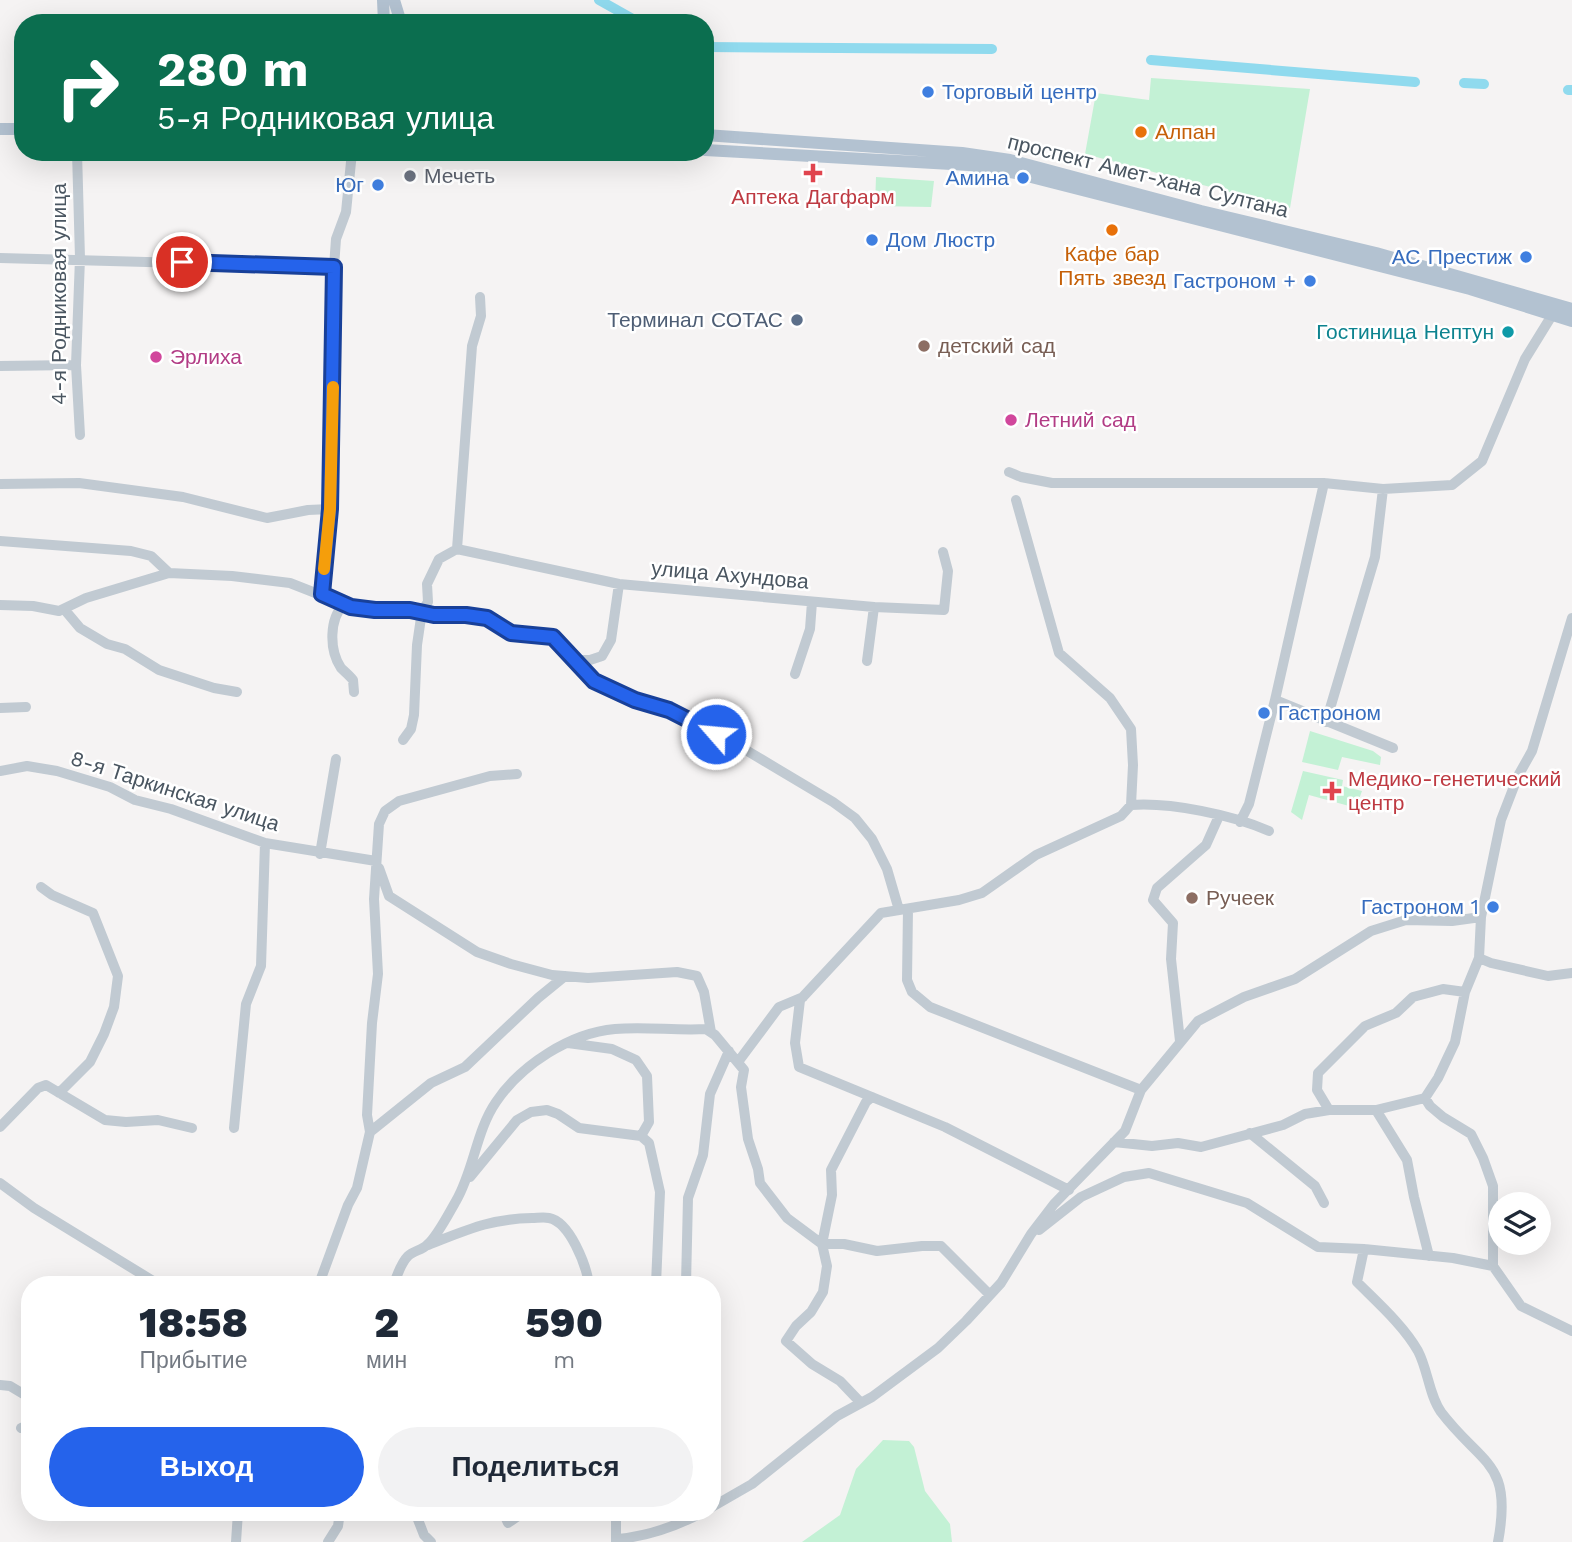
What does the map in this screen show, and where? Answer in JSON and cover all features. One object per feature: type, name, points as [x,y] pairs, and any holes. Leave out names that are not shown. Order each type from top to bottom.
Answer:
[{"type":"main road","name":"проспект Амет-хана Султана","points":[[714,136],[962,152],[1010,160],[1201,211],[1376,253],[1555,310],[1572,309]]},
{"type":"main road","points":[[714,151],[969,165],[1016,173],[1298,247],[1555,310],[1572,321]]},
{"type":"street","name":"4-я Родниковая улица","points":[[77,161],[80,258],[76,365],[80,435]]},
{"type":"street","points":[[322,594],[330,509],[334,267],[336,239],[346,212],[351,161]]},
{"type":"street","points":[[0,258],[80,258],[334,267]]},
{"type":"street","points":[[404,740],[411,729],[414,715],[414,674],[422,611],[428,602],[428,584],[439,559],[457,550],[472,346],[481,316],[480,297]]},
{"type":"street","points":[[1009,472],[1052,483],[1324,483],[1384,489],[1452,485],[1482,461],[1525,359],[1555,310]]},
{"type":"street","points":[[0,366],[76,365]]},
{"type":"street","points":[[0,484],[79,483],[183,497],[267,518],[308,510],[330,509]]},
{"type":"street","points":[[1240,822],[1249,804],[1275,700],[1324,483]]},
{"type":"street","points":[[1326,722],[1375,557],[1384,489]]},
{"type":"street","points":[[1016,500],[1059,653],[1110,698],[1131,729],[1131,805],[1121,816],[1036,855],[982,893],[881,913],[800,1000],[795,1043],[799,1067],[946,1127],[1069,1189]]},
{"type":"street","points":[[0,541],[131,551],[151,556],[169,573]]},
{"type":"street","name":"улица Ахундова","points":[[457,550],[619,584],[874,607],[944,610],[947,603],[948,571],[943,552]]},
{"type":"street","points":[[0,605],[33,606],[59,611],[86,598],[169,573],[232,576],[290,583],[344,604],[375,610],[422,611],[434,615],[487,618],[511,633],[553,637],[594,681],[635,700],[669,710],[734,743],[855,818],[872,839],[903,910],[907,980],[912,992],[930,1007],[1141,1090]]},
{"type":"street","points":[[573,660],[590,660],[602,656],[611,640],[619,584]]},
{"type":"street","points":[[795,674],[810,629],[812,602]]},
{"type":"street","points":[[344,604],[332,621],[334,646],[340,666],[353,680],[354,692]]},
{"type":"street","points":[[867,661],[874,607]]},
{"type":"street","points":[[64,609],[80,628],[107,643],[125,649],[159,670],[214,688],[237,692]]},
{"type":"street","points":[[1114,1142],[1152,1146],[1178,1143],[1201,1147],[1283,1125],[1305,1114],[1329,1110],[1376,1110],[1425,1098],[1455,1042],[1465,992],[1479,958],[1481,917],[1501,820],[1518,776],[1532,751],[1572,618]]},
{"type":"street","points":[[1275,700],[1393,748]]},
{"type":"street","points":[[0,708],[26,707]]},
{"type":"street","points":[[320,854],[335,759]]},
{"type":"street","name":"8-я Таркинская улица","points":[[0,771],[27,766],[57,771],[110,787],[135,800],[171,809],[265,843],[376,861]]},
{"type":"street","points":[[323,1276],[348,1205],[357,1188],[370,1132],[367,1115],[372,1023],[379,974],[374,899],[379,824],[385,811],[410,797],[489,776],[517,774]]},
{"type":"street","points":[[1131,805],[1150,804],[1219,816],[1269,831]]},
{"type":"street","points":[[1180,1041],[1171,959],[1173,923],[1153,900],[1157,888],[1206,845],[1219,816]]},
{"type":"street","points":[[234,1128],[246,1004],[261,966],[265,843]]},
{"type":"street","points":[[376,861],[389,896],[477,953],[552,975],[588,978],[677,972],[697,976],[704,992],[710,1032]]},
{"type":"street","points":[[41,887],[52,895],[93,913],[118,976],[114,1006],[90,1062],[59,1093]]},
{"type":"street","points":[[721,1502],[752,1484],[837,1416],[861,1403],[938,1348],[967,1321],[1001,1283],[1031,1234],[1069,1189],[1125,1131],[1141,1090],[1198,1021],[1244,997],[1295,979],[1371,930],[1406,920],[1452,921],[1481,917]]},
{"type":"street","points":[[1479,958],[1548,976],[1572,973]]},
{"type":"street","points":[[370,1132],[431,1083],[465,1067],[565,976]]},
{"type":"street","points":[[1329,1110],[1317,1090],[1318,1073],[1365,1026],[1396,1013],[1413,997],[1443,989],[1465,992]]},
{"type":"street","points":[[738,1062],[779,1007],[804,996]]},
{"type":"street","points":[[467,1180],[495,1102],[530,1065],[551,1051],[585,1034],[615,1029],[706,1030],[729,1051],[744,1070],[741,1087],[748,1139],[760,1183],[787,1219],[822,1244],[844,1244],[877,1251],[922,1245],[941,1246],[989,1294]]},
{"type":"street","points":[[568,1044],[612,1049],[636,1059],[648,1076],[649,1122],[641,1136]]},
{"type":"street","points":[[686,1276],[688,1198],[703,1155],[710,1094],[729,1051]]},
{"type":"street","points":[[0,1127],[38,1088],[46,1085],[105,1120],[158,1120],[192,1128]]},
{"type":"street","points":[[861,1403],[840,1381],[812,1364],[786,1341],[824,1292],[827,1266],[822,1244],[832,1195],[831,1170],[866,1102],[872,1097]]},
{"type":"street","points":[[1425,1098],[1443,1117],[1471,1134],[1483,1158],[1493,1186],[1493,1266],[1521,1306],[1571,1331]]},
{"type":"street","points":[[427,1245],[467,1180],[517,1120],[531,1112],[547,1110],[579,1128],[641,1136],[649,1143],[660,1192],[656,1276]]},
{"type":"street","points":[[1376,1110],[1407,1160],[1429,1256]]},
{"type":"street","points":[[1250,1133],[1315,1186],[1324,1203]]},
{"type":"street","points":[[1031,1234],[1081,1197],[1124,1177],[1149,1173],[1247,1203],[1318,1247],[1453,1258],[1493,1266]]},
{"type":"street","points":[[0,1182],[34,1208],[145,1276]]},
{"type":"street","points":[[397,1276],[408,1256],[427,1245],[489,1222],[511,1218],[550,1218],[566,1230],[586,1265],[588,1276]]},
{"type":"street","points":[[1364,1249],[1357,1282],[1418,1350],[1440,1411],[1491,1465],[1499,1479],[1501,1512],[1498,1542]]},
{"type":"street","points":[[0,1385],[10,1386],[21,1393]]},
{"type":"street","points":[[236,1542],[237,1521]]},
{"type":"street","points":[[328,1542],[339,1521]]},
{"type":"street","points":[[419,1521],[424,1535],[431,1542]]},
{"type":"street","points":[[616,1521],[617,1540],[687,1521]]},
{"type":"green space","points":[[1151,78],[1310,89],[1290,208],[1085,154],[1096,93],[1149,100]]},
{"type":"green space","points":[[876,177],[934,181],[931,207],[875,206]]},
{"type":"green space","points":[[1310,731],[1373,751],[1381,757],[1380,765],[1342,757],[1338,770],[1302,762]]},
{"type":"green space","points":[[1303,771],[1343,780],[1342,786],[1362,791],[1358,802],[1371,806],[1371,812],[1309,795],[1302,820],[1291,812]]},
{"type":"green space","points":[[883,1440],[909,1441],[914,1447],[925,1491],[950,1524],[952,1542],[802,1542],[840,1515],[856,1469]]},
{"type":"waterway","points":[[599,0],[624,14]]},
{"type":"waterway","points":[[714,47],[992,49]]},
{"type":"waterway","points":[[1151,60],[1415,82]]},
{"type":"waterway","points":[[1464,83],[1484,84]]},
{"type":"slow traffic","points":[[324,569],[330,509],[333,387]]},
{"type":"place","name":"Торговый центр","points":[[928,92]]},
{"type":"place","name":"Алпан","points":[[1141,132]]},
{"type":"place","name":"Аптека Дагфарм","points":[[813,173]]},
{"type":"place","name":"Мечеть","points":[[410,176]]},
{"type":"place","name":"Амина","points":[[1023,178]]},
{"type":"place","name":"Юг","points":[[378,185]]},
{"type":"place","name":"Кафе бар Пять звезд","points":[[1112,230]]},
{"type":"place","name":"Дом Люстр","points":[[872,240]]},
{"type":"place","name":"АС Престиж","points":[[1526,257]]},
{"type":"place","name":"Гастроном +","points":[[1310,281]]},
{"type":"place","name":"Терминал СОТАС","points":[[797,320]]},
{"type":"place","name":"Гостиница Нептун","points":[[1508,332]]},
{"type":"place","name":"детский сад","points":[[924,346]]},
{"type":"place","name":"Эрлиха","points":[[156,357]]},
{"type":"place","name":"Летний сад","points":[[1011,420]]},
{"type":"place","name":"Гастроном","points":[[1264,713]]},
{"type":"place","name":"Медико-генетический центр","points":[[1332,791]]},
{"type":"place","name":"Ручеек","points":[[1192,898]]},
{"type":"place","name":"Гастроном 1","points":[[1493,907]]},
{"type":"route","points":[[182,262],[334,267],[330,509],[322,594],[351,607],[487,618],[511,633],[553,637],[594,681],[635,700],[669,710],[716,734]]}]
